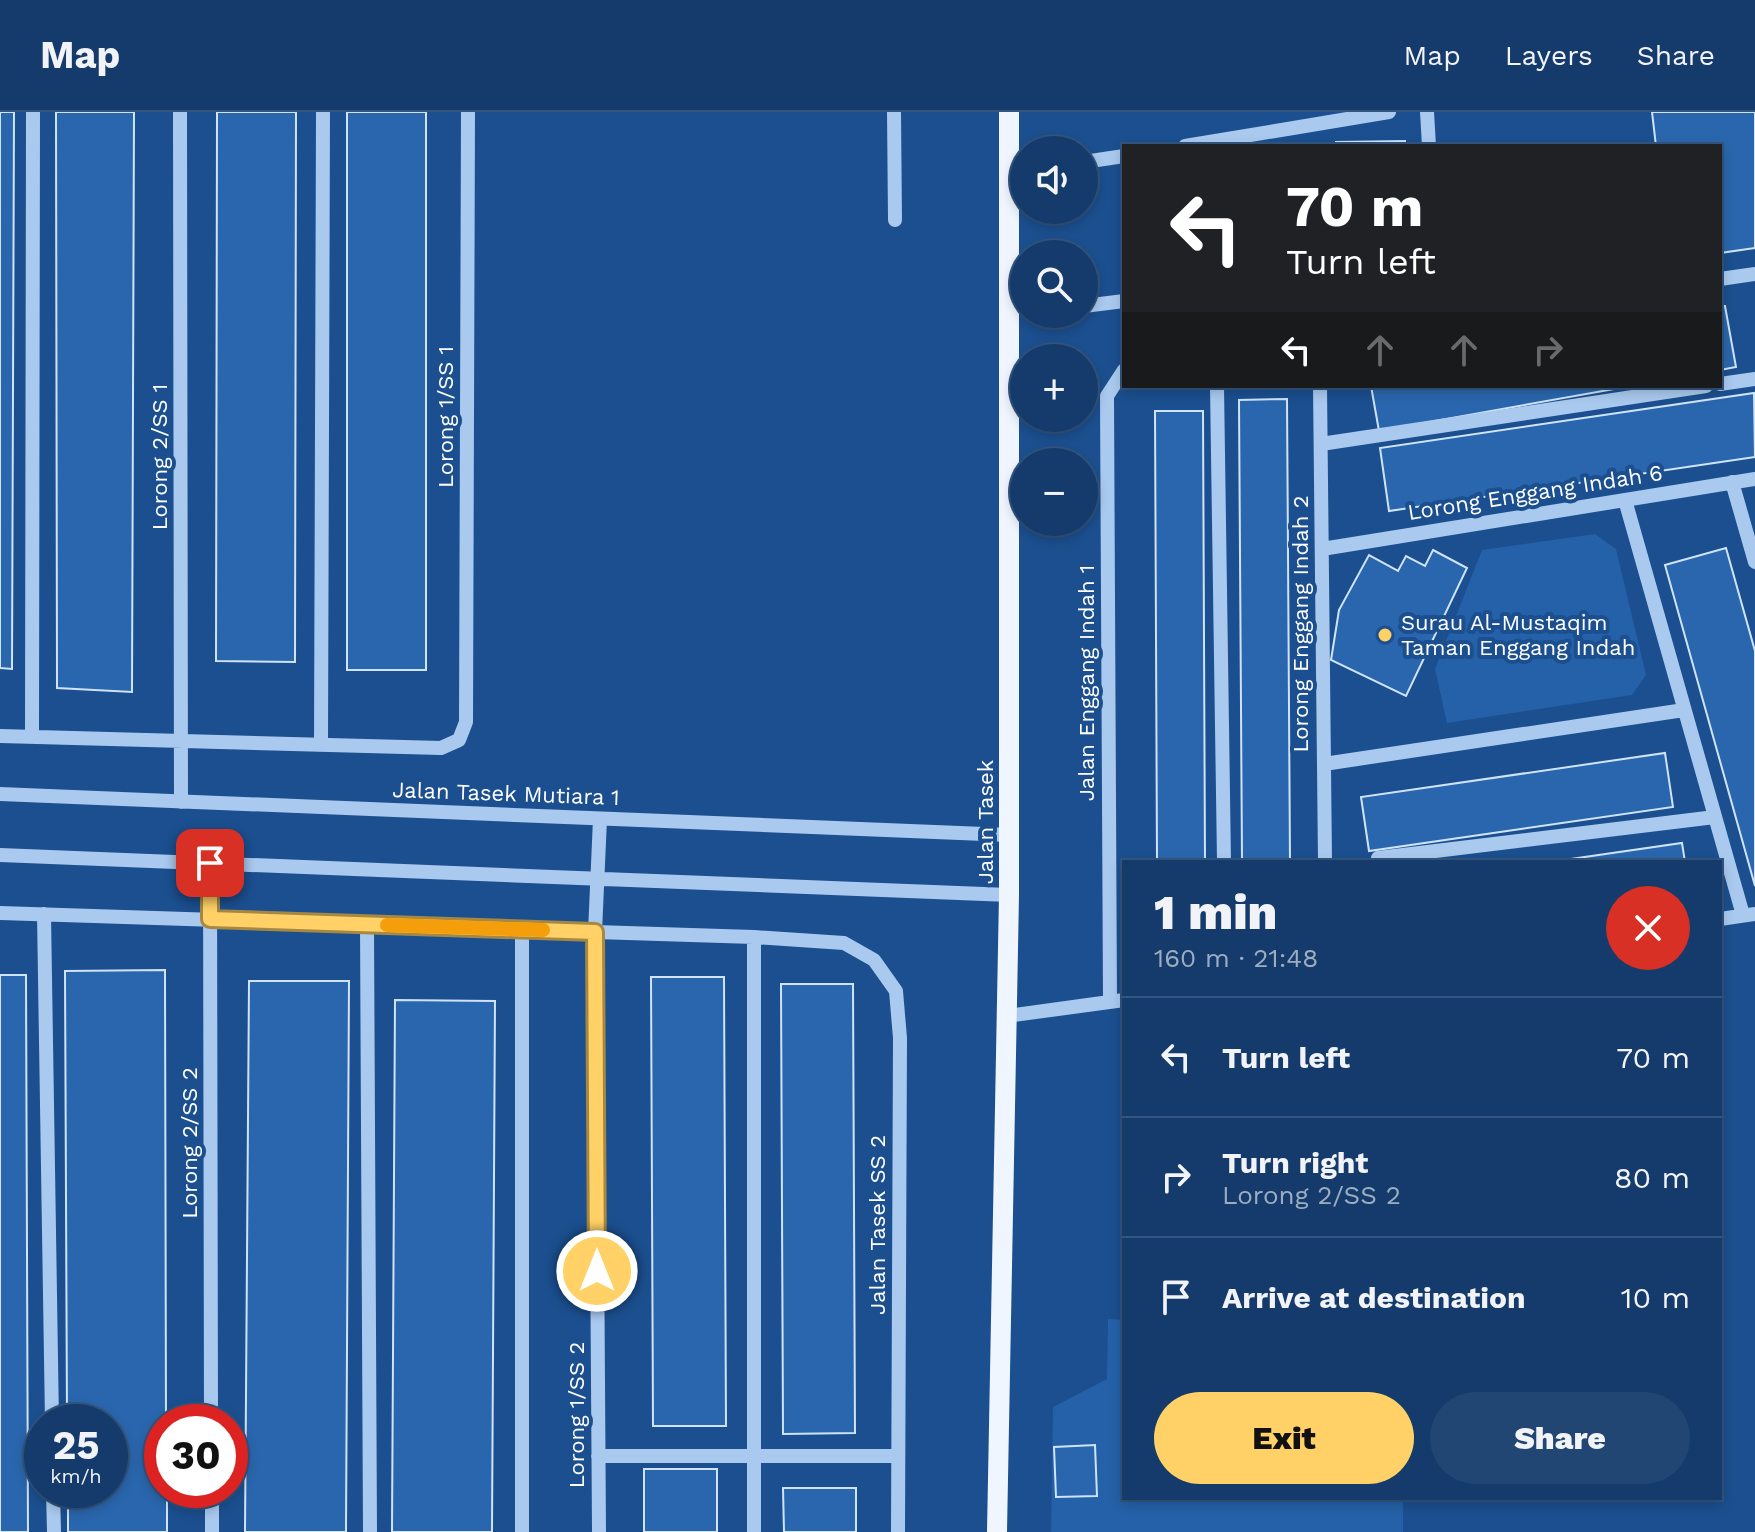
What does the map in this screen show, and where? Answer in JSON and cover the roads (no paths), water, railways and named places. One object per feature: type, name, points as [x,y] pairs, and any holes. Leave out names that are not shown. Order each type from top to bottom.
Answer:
[{"type":"main road","name":"Jalan Tasek","points":[[1009,112],[1012,136]]},
{"type":"main road","name":"Jalan Tasek","points":[[997,1532],[1018,328]]},
{"type":"street","points":[[32,736],[33,112]]},
{"type":"street","name":"Lorong 2/SS 1","points":[[180,112],[181,802]]},
{"type":"street","points":[[0,736],[321,744],[323,112]]},
{"type":"street","name":"Lorong 1/SS 1","points":[[321,744],[441,748],[459,740],[466,722],[468,112]]},
{"type":"street","points":[[894,112],[895,220]]},
{"type":"street","points":[[1197,144],[1389,112]]},
{"type":"street","points":[[1427,112],[1429,144]]},
{"type":"street","points":[[1098,160],[1122,156]]},
{"type":"street","points":[[1722,279],[1755,274]]},
{"type":"street","points":[[1098,304],[1122,301]]},
{"type":"street","name":"Jalan Enggang Indah 1","points":[[1117,1001],[1107,396],[1122,373]]},
{"type":"street","points":[[1722,384],[1755,379]]},
{"type":"street","points":[[1217,388],[1224,860]]},
{"type":"street","name":"Lorong Enggang Indah 2","points":[[1320,388],[1325,860]]},
{"type":"street","points":[[1321,444],[1693,388]]},
{"type":"street","name":"Lorong Enggang Indah 6","points":[[1322,549],[1755,479]]},
{"type":"street","points":[[1732,482],[1755,562]]},
{"type":"street","points":[[1625,500],[1715,817],[1749,915],[1722,919]]},
{"type":"street","points":[[1324,764],[1684,710]]},
{"type":"street","name":"Jalan Tasek Mutiara 1","points":[[0,794],[1009,835]]},
{"type":"street","points":[[1378,858],[1715,817]]},
{"type":"street","name":"Lorong 1/SS 2","points":[[599,1532],[595,932],[600,819]]},
{"type":"street","points":[[0,855],[1009,895]]},
{"type":"street","name":"Lorong 2/SS 2","points":[[210,863],[211,1404]]},
{"type":"street","points":[[0,913],[754,937],[754,1532]]},
{"type":"street","points":[[44,914],[52,1404]]},
{"type":"street","points":[[367,924],[370,1532]]},
{"type":"street","points":[[522,929],[522,1532]]},
{"type":"street","name":"Jalan Tasek SS 2","points":[[754,937],[844,943],[874,960],[896,991],[900,1038],[898,1532]]},
{"type":"street","points":[[1007,1016],[1117,1001]]},
{"type":"street","points":[[598,1456],[898,1456]]},
{"type":"street","points":[[53,1508],[54,1532]]},
{"type":"street","points":[[212,1508],[212,1532]]},
{"type":"place","name":"Surau Al-Mustaqim Taman Enggang Indah","points":[[1385,635]]}]
